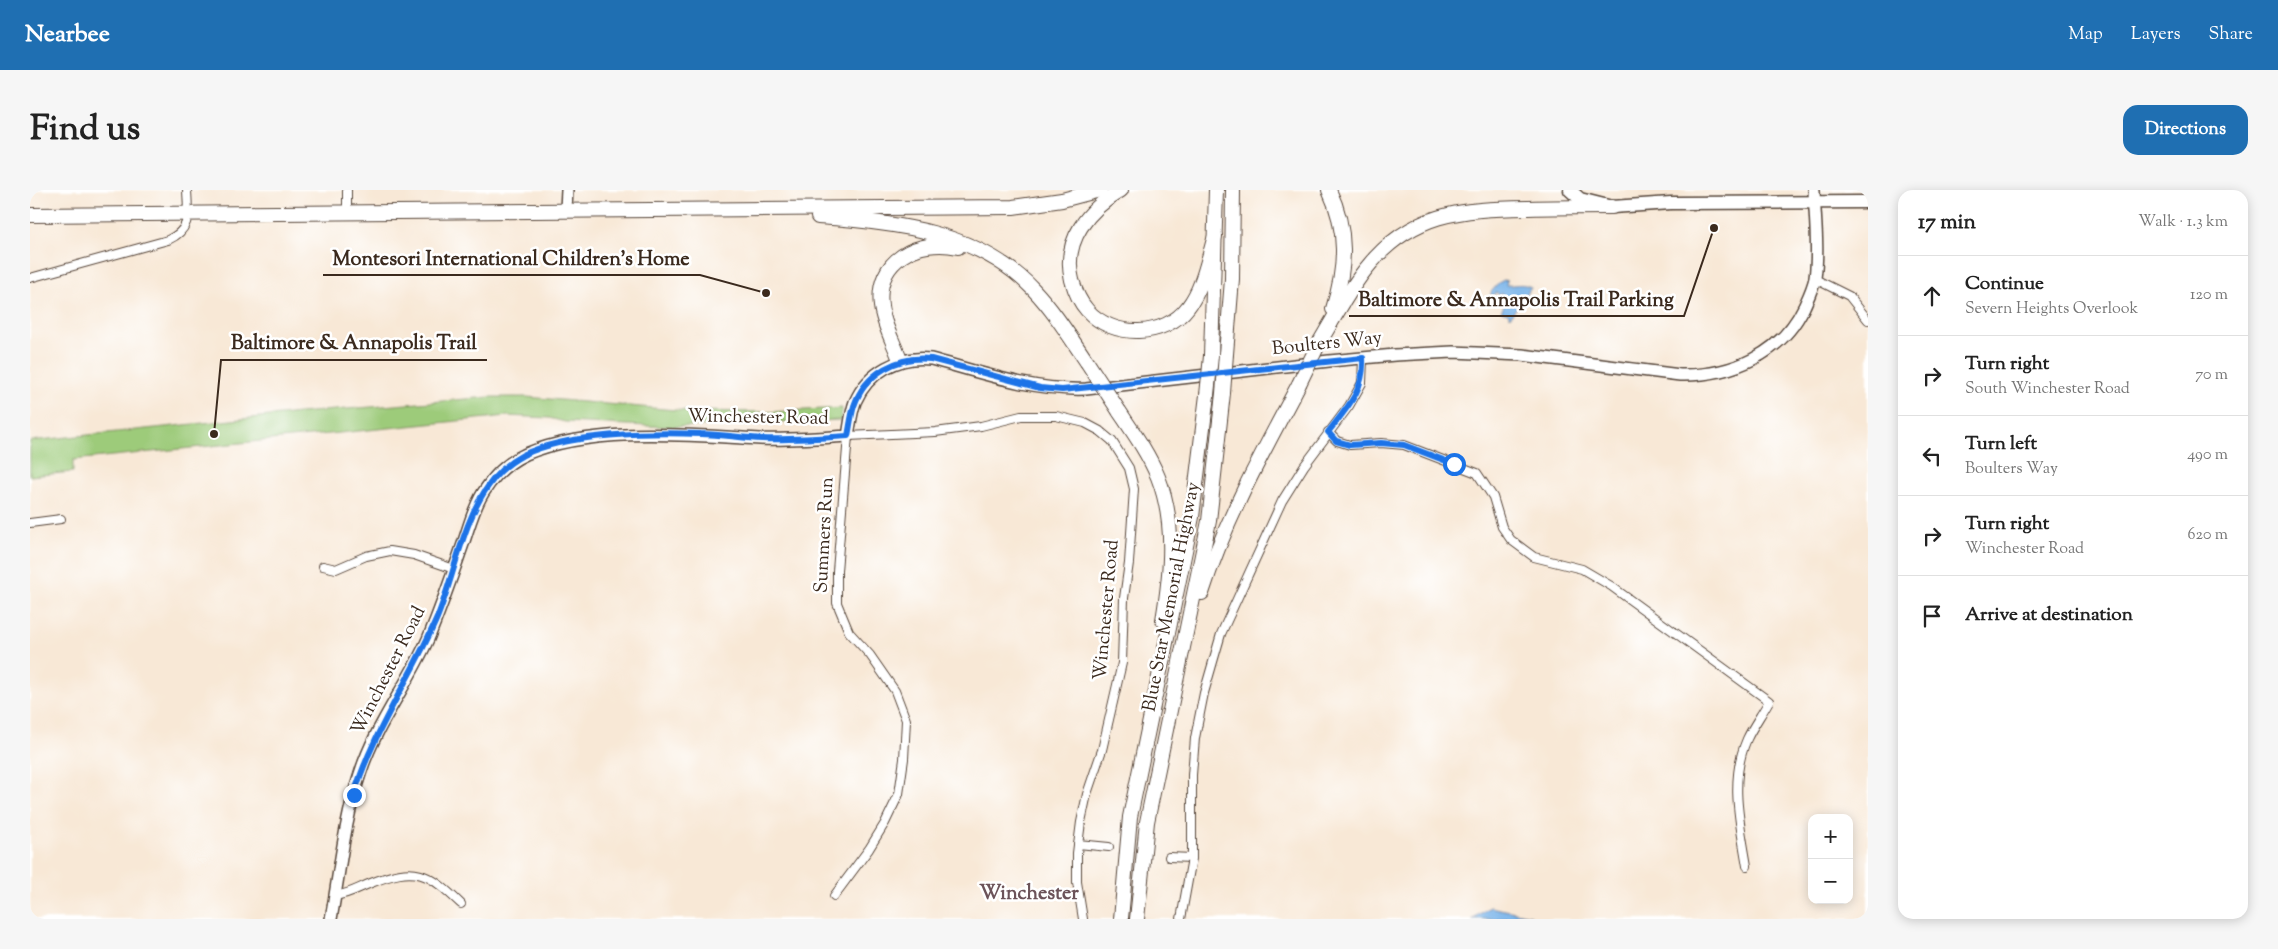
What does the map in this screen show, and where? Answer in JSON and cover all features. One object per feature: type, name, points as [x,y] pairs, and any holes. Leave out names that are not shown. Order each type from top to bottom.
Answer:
[{"type":"highway","points":[[30,215],[566,209],[720,210],[1013,207],[1062,200],[1100,190]]},
{"type":"highway","points":[[1121,190],[1093,210],[1079,228],[1071,250],[1069,269],[1076,293],[1088,311],[1104,322],[1122,329],[1139,332],[1157,329],[1175,321],[1189,307],[1198,289],[1215,236]]},
{"type":"highway","name":"Blue Star Memorial Highway","points":[[1121,919],[1130,817],[1192,517],[1211,356],[1216,190]]},
{"type":"highway","name":"Blue Star Memorial Highway","points":[[1137,919],[1147,822],[1209,521],[1223,394],[1232,279],[1233,190]]},
{"type":"highway","points":[[1178,665],[1213,557],[1248,479],[1299,384],[1331,315],[1344,270],[1342,223],[1329,190]]},
{"type":"highway","points":[[1318,345],[1366,269],[1396,240],[1428,221],[1454,212],[1480,209],[1612,207]]},
{"type":"highway","points":[[720,210],[877,221],[953,238],[974,246],[1003,264],[1032,287],[1051,310],[1087,362],[1144,449],[1158,477],[1167,508],[1170,576],[1130,817]]},
{"type":"highway","points":[[900,360],[883,314],[880,292],[884,277],[898,257],[908,250],[930,245],[950,246],[969,250],[1003,264]]},
{"type":"main road","points":[[1570,190],[1580,199],[1612,207],[1814,196],[1868,202]]},
{"type":"street","points":[[30,278],[168,240],[178,235],[185,227],[188,214],[187,190]]},
{"type":"street","points":[[347,190],[347,211]]},
{"type":"street","points":[[566,209],[567,190]]},
{"type":"street","name":"Boulters Way","points":[[848,436],[854,404],[861,392],[876,375],[900,360],[915,358],[931,359],[1040,388],[1062,390],[1363,358],[1443,352],[1495,352],[1680,375],[1699,376],[1721,373],[1757,358],[1787,333],[1799,316],[1815,279],[1814,196]]},
{"type":"street","points":[[1815,279],[1849,296],[1868,320]]},
{"type":"street","points":[[1181,919],[1192,858],[1192,775],[1195,738],[1204,693],[1220,634],[1282,501],[1328,432],[1349,406],[1362,383],[1363,358]]},
{"type":"street","name":"Winchester Road","points":[[331,919],[348,817],[365,758],[426,643],[477,504],[483,493],[506,467],[523,455],[577,441],[663,434],[703,434],[775,439],[848,436],[935,432],[981,426],[1020,416],[1056,416],[1085,423],[1100,431],[1112,441],[1129,468],[1134,489],[1129,563],[1124,598],[1122,663],[1102,750],[1087,794],[1078,844],[1077,882],[1083,919]]},
{"type":"street","points":[[1328,432],[1336,441],[1350,445],[1381,443],[1404,445],[1477,473],[1493,497],[1502,527],[1511,540],[1534,557],[1582,569],[1611,586],[1769,702],[1747,739],[1739,764],[1736,797],[1747,866]]},
{"type":"street","name":"Summers Run","points":[[834,896],[885,823],[898,794],[904,759],[906,720],[896,691],[870,655],[849,632],[837,603],[837,571],[848,436]]},
{"type":"street","points":[[30,522],[61,519]]},
{"type":"street","points":[[323,566],[336,569],[366,556],[390,551],[414,555],[454,569]]},
{"type":"street","points":[[1078,844],[1109,848]]},
{"type":"street","points":[[1169,857],[1192,858]]},
{"type":"street","points":[[335,896],[351,894],[370,883],[409,872],[427,876],[438,882],[461,904]]},
{"type":"green space","points":[[490,397],[527,397],[687,411],[767,412],[842,408],[841,420],[669,427],[565,422],[549,418],[507,416],[73,460],[73,472],[30,476],[30,441],[299,413]]},
{"type":"water","points":[[1504,280],[1507,281],[1506,285],[1521,284],[1531,287],[1510,317],[1508,313],[1501,311],[1507,300],[1504,300],[1502,293],[1499,296],[1497,292],[1491,297],[1491,292]]},
{"type":"water","points":[[1490,907],[1530,915],[1537,919],[1472,919]]},
{"type":"place","name":"Baltimore & Annapolis Trail Parking","points":[[1714,228]]},
{"type":"place","name":"Montesori International Children's Home","points":[[766,293]]},
{"type":"place","name":"Baltimore & Annapolis Trail","points":[[214,434]]},
{"type":"district","name":"Winchester","points":[[1029,894]]},
{"type":"route","points":[[354,795],[365,758],[382,722],[411,673],[438,615],[477,504],[483,493],[490,483],[515,460],[523,455],[544,448],[594,439],[663,434],[703,434],[775,439],[848,436],[854,404],[868,382],[900,360],[915,358],[931,359],[1040,388],[1062,390],[1086,389],[1363,358],[1362,383],[1349,406],[1328,432],[1336,441],[1350,445],[1381,443],[1404,445],[1454,464]]}]
